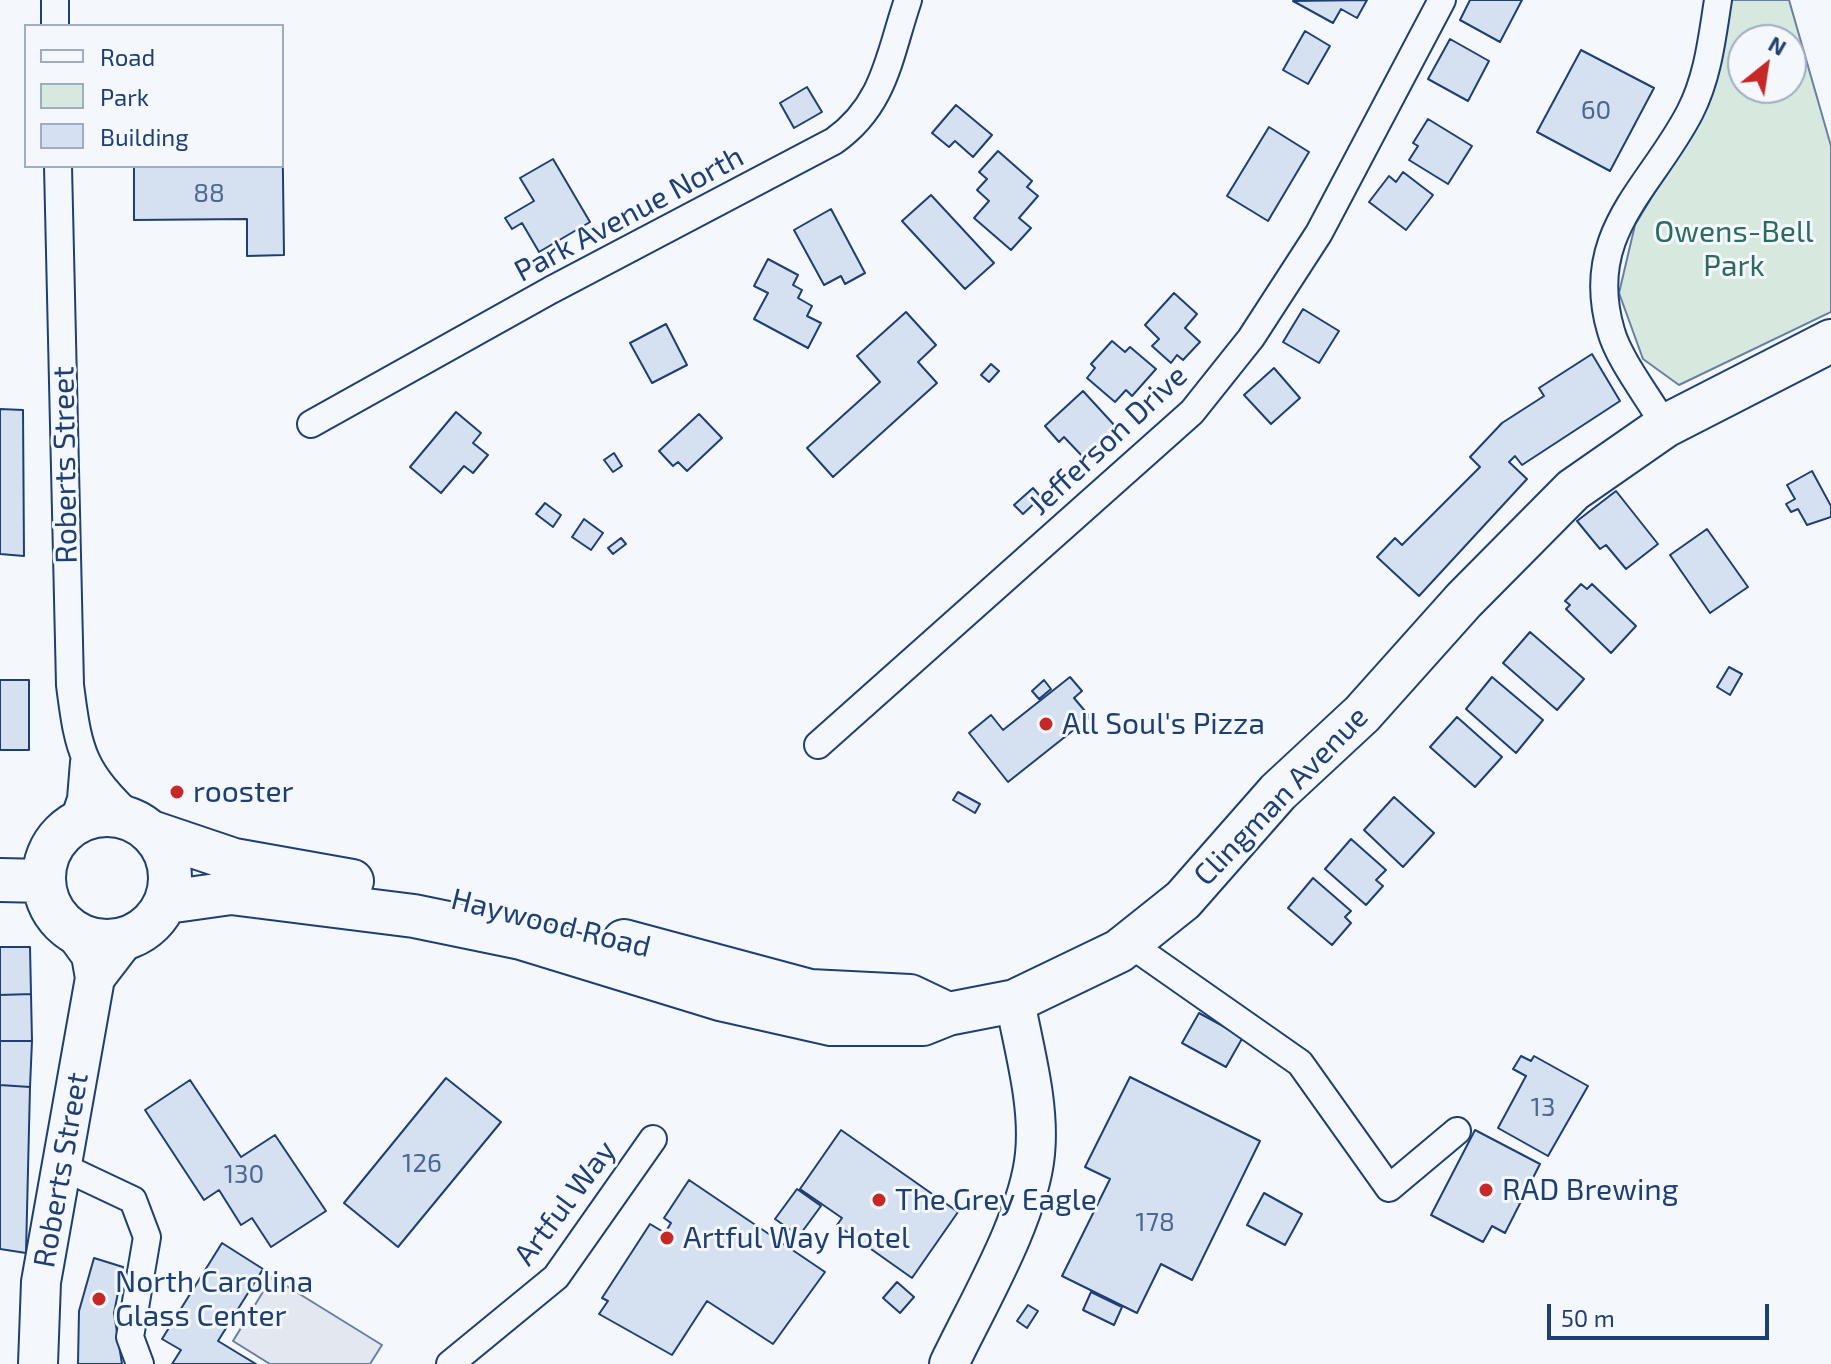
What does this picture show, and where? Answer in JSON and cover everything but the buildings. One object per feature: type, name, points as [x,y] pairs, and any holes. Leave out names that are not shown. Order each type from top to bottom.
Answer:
[{"type":"main road","name":"Clingman Avenue","points":[[1015,1001],[1076,974],[1130,944],[1183,900],[1278,792],[1362,714],[1464,600],[1573,490],[1665,426],[1831,341]]},
{"type":"main road","points":[[75,933],[99,941],[125,939],[143,931],[157,918],[167,902],[169,865],[144,827],[103,814],[72,825],[18,880],[75,933],[91,955],[95,978]]},
{"type":"main road","name":"Haywood Road","points":[[144,827],[234,860],[490,904],[524,926],[720,999],[831,1024],[923,1024],[948,1014],[1015,1001]]},
{"type":"main road","name":"Haywood Road","points":[[167,902],[231,893],[524,926]]},
{"type":"main road","name":"Roberts Street","points":[[38,1364],[41,1282],[95,978],[125,939]]},
{"type":"main road","points":[[949,1364],[1015,1223],[1035,1155],[1033,1108],[1015,1001]]},
{"type":"street","points":[[55,0],[55,24]]},
{"type":"street","name":"Park Avenue North","points":[[311,424],[671,226],[815,153],[849,131],[867,112],[877,95],[908,0]]},
{"type":"street","name":"Jefferson Drive","points":[[818,745],[1192,412],[1251,338],[1319,233],[1442,0]]},
{"type":"street","points":[[1665,426],[1611,333],[1602,270],[1609,246],[1639,187],[1695,101],[1705,76],[1718,0]]},
{"type":"street","name":"Roberts Street","points":[[58,168],[70,685],[84,762],[81,799],[72,825]]},
{"type":"street","name":"Roberts Street","points":[[84,762],[109,795],[144,827]]},
{"type":"street","points":[[1130,944],[1300,1063],[1389,1188],[1457,1131]]},
{"type":"street","name":"Artful Way","points":[[450,1364],[556,1277],[653,1139]]},
{"type":"street","points":[[61,1166],[133,1200],[147,1237],[130,1337],[140,1364]]},
{"type":"green space","name":"Owens-Bell Park","points":[[1732,0],[1789,0],[1796,24],[1727,24],[1727,104],[1807,104],[1807,63],[1831,146],[1831,312],[1679,385],[1643,359],[1619,293],[1635,225],[1706,107]]},
{"type":"shaded area","points":[[272,1277],[382,1345],[370,1364],[270,1364],[233,1341]]},
{"type":"place","name":"All Soul's Pizza","points":[[1046,724]]},
{"type":"place","name":"rooster","points":[[177,792]]},
{"type":"place","name":"RAD Brewing","points":[[1486,1190]]},
{"type":"place","name":"The Grey Eagle","points":[[879,1200]]},
{"type":"place","name":"Artful Way Hotel","points":[[667,1238]]},
{"type":"place","name":"North Carolina Glass Center","points":[[99,1299]]}]
